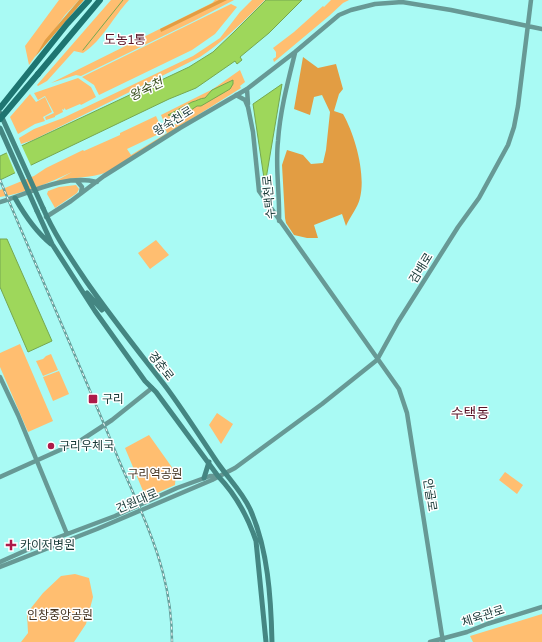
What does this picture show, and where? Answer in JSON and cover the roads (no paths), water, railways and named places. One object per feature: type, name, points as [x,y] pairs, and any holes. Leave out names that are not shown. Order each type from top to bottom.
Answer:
[{"type":"highway","points":[[0,108],[67,24],[89,0]]},
{"type":"highway","points":[[0,119],[100,0]]},
{"type":"main road","name":"경춘로","points":[[0,112],[46,217],[73,262],[133,346],[179,406],[218,464],[240,491],[250,508],[260,538],[269,593],[272,642]]},
{"type":"main road","name":"경춘로","points":[[0,128],[52,244],[103,323],[145,381],[209,462],[244,511],[256,541],[266,642]]},
{"type":"main road","points":[[15,198],[23,212],[43,238],[52,244]]},
{"type":"main road","name":"경춘로","points":[[76,280],[102,310]]},
{"type":"main road","points":[[204,478],[209,462]]},
{"type":"street","name":"검배로","points":[[218,476],[234,468],[342,390],[377,360],[402,316],[458,227],[479,198],[508,145],[514,127],[518,106],[531,0]]},
{"type":"street","points":[[397,1],[414,3],[542,29]]},
{"type":"street","name":"왕숙천로","points":[[46,217],[104,176],[247,89],[338,16],[366,6],[397,1]]},
{"type":"street","name":"수택천로","points":[[295,52],[281,115],[277,141],[277,177],[280,206],[279,221],[337,300],[377,360]]},
{"type":"street","points":[[247,89],[248,108],[253,132],[259,191],[279,221]]},
{"type":"street","points":[[236,95],[245,100],[248,108]]},
{"type":"street","points":[[0,202],[49,186],[104,176]]},
{"type":"street","points":[[88,180],[97,182]]},
{"type":"street","points":[[77,181],[82,187],[80,194]]},
{"type":"street","points":[[272,210],[276,210],[280,206]]},
{"type":"street","name":"안골로","points":[[377,360],[399,389],[407,413],[443,640]]},
{"type":"street","points":[[0,377],[18,415],[67,534]]},
{"type":"street","points":[[0,477],[80,441],[95,432],[152,388]]},
{"type":"street","name":"건원대로","points":[[0,562],[67,534],[84,529],[204,478],[218,476]]},
{"type":"street","name":"건원대로","points":[[0,567],[97,529],[188,491],[218,476]]},
{"type":"street","name":"체육관로","points":[[430,642],[443,640],[487,624],[542,607]]},
{"type":"water","name":"왕숙천","points":[[266,0],[302,0],[269,33],[240,57],[242,60],[237,64],[235,61],[196,88],[169,99],[0,180],[0,156],[189,67],[213,52]]},
{"type":"water","points":[[233,80],[233,84],[230,89],[201,106],[197,106],[179,118],[168,115],[192,102],[205,98],[212,90]]},
{"type":"water","points":[[282,84],[265,185],[253,104]]},
{"type":"water","points":[[0,239],[7,239],[52,341],[28,352],[0,287]]},
{"type":"waterway","points":[[83,50],[123,0]]},
{"type":"railway","points":[[0,180],[154,544],[167,590],[171,616],[172,642]]},
{"type":"place","name":"구리","points":[[93,399]]},
{"type":"place","name":"구리우체국","points":[[51,446]]},
{"type":"place","name":"카이저병원","points":[[11,545]]},
{"type":"district","name":"도농1통","points":[[125,39]]},
{"type":"district","name":"수택동","points":[[470,413]]},
{"type":"park label","name":"구리역공원","points":[[155,474]]},
{"type":"park label","name":"인창중앙공원","points":[[60,615]]}]
